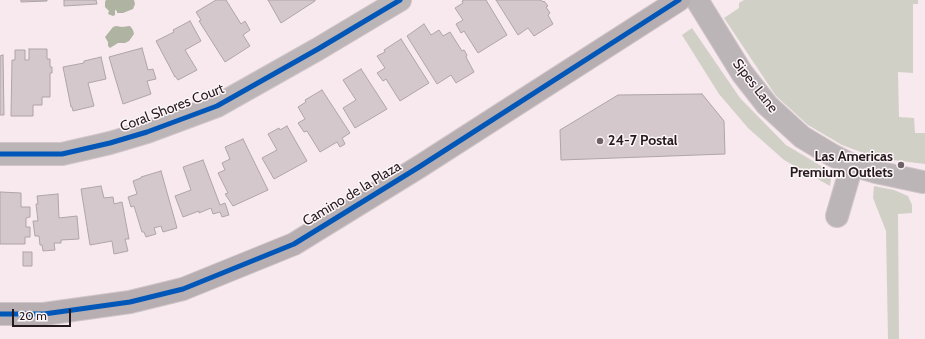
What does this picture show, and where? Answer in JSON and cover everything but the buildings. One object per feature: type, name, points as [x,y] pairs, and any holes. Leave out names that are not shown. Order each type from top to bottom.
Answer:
[{"type":"main road","name":"Camino de la Plaza","points":[[0,314],[44,314],[130,302],[183,290],[294,244],[419,167],[679,0]]},
{"type":"street","name":"Coral Shores Court","points":[[0,154],[62,154],[110,144],[169,124],[223,103],[374,7],[400,0]]},
{"type":"street","name":"Sipes Lane","points":[[697,0],[742,73],[768,105],[802,137],[852,165],[876,172],[923,182]]},
{"type":"street","points":[[837,216],[852,165]]},
{"type":"shaded area","points":[[106,0],[134,0],[135,4],[133,9],[123,13],[117,13],[115,10],[115,15],[113,16],[108,14],[109,11],[105,7]]},
{"type":"shaded area","name":"Las Americas Premium Outlets","points":[[744,0],[918,0],[918,4],[913,4],[913,73],[898,72],[899,117],[914,118],[915,133],[925,133],[925,164],[877,158],[842,145],[808,125],[776,96],[724,18],[739,8],[739,3]]},
{"type":"shaded area","points":[[130,26],[134,34],[129,41],[125,43],[118,43],[110,48],[105,37],[113,27]]},
{"type":"shaded area","points":[[692,28],[740,98],[786,145],[828,170],[831,179],[830,186],[784,160],[748,128],[719,94],[682,35]]},
{"type":"shaded area","points":[[874,186],[894,190],[908,196],[912,205],[912,213],[898,214],[899,339],[888,339],[886,231],[873,198]]},
{"type":"cycle path","points":[[0,154],[62,154],[110,143],[147,132],[217,106],[318,49],[400,0]]},
{"type":"cycle path","points":[[0,314],[44,314],[130,302],[183,289],[294,244],[419,167],[679,0]]},
{"type":"place","name":"24-7 Postal","points":[[600,141]]},
{"type":"place","name":"Las Americas Premium Outlets","points":[[901,165]]}]
